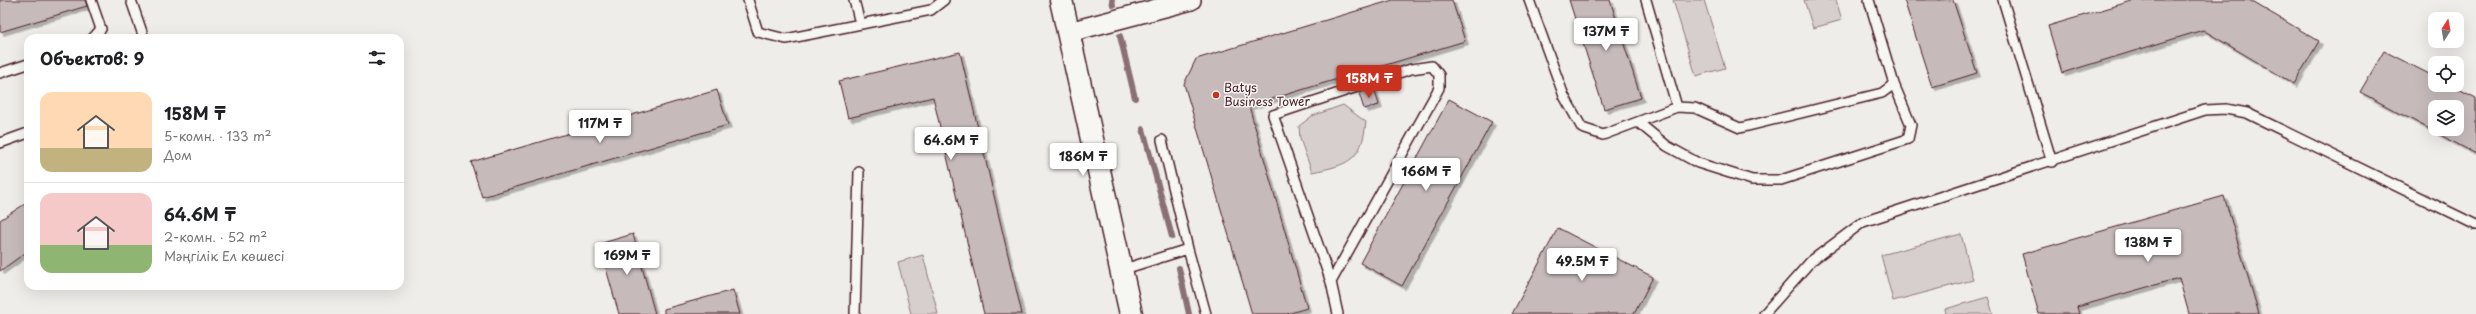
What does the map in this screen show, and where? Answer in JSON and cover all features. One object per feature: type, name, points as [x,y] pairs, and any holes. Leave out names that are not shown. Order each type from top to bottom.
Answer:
[{"type":"street","points":[[1061,0],[1130,314]]},
{"type":"street","points":[[1069,32],[1191,0]]},
{"type":"lane","points":[[91,0],[101,29],[97,34]]},
{"type":"lane","points":[[132,0],[143,34]]},
{"type":"lane","points":[[748,0],[758,32],[769,36],[786,39],[931,10],[944,0]]},
{"type":"lane","points":[[854,0],[860,23]]},
{"type":"lane","points":[[1529,0],[1564,96],[1582,128],[1603,135],[1639,123],[1677,107],[1696,108],[1740,128],[1882,93],[1894,84]]},
{"type":"lane","points":[[1646,0],[1677,107]]},
{"type":"lane","points":[[1639,123],[1667,146],[1698,163],[1752,180],[1781,180],[1908,139],[1911,125],[1894,84],[1869,0]]},
{"type":"lane","points":[[2003,0],[2052,162]]},
{"type":"lane","points":[[0,73],[24,65]]},
{"type":"lane","points":[[1331,282],[1439,88],[1439,75],[1432,66],[1411,68],[1273,115],[1331,282],[1338,314]]},
{"type":"lane","points":[[1764,314],[1812,261],[1863,222],[2052,162],[2205,110],[2226,109],[2247,113],[2476,225]]},
{"type":"lane","points":[[0,143],[24,134]]},
{"type":"lane","points":[[1162,140],[1188,249],[1206,314]]},
{"type":"lane","points":[[855,314],[859,172]]},
{"type":"lane","points":[[1121,270],[1188,249]]},
{"type":"shaded area","points":[[1673,0],[1704,0],[1725,68],[1696,76]]},
{"type":"shaded area","points":[[1804,0],[1836,0],[1842,20],[1813,28]]},
{"type":"shaded area","points":[[1343,105],[1366,122],[1361,145],[1357,153],[1344,163],[1335,167],[1312,172],[1300,139],[1299,126],[1312,116]]},
{"type":"shaded area","points":[[1961,234],[1973,280],[1893,301],[1881,255]]},
{"type":"shaded area","points":[[923,255],[938,314],[911,314],[898,262]]},
{"type":"shaded area","points":[[1988,297],[1993,314],[1946,314],[1945,309]]},
{"type":"building","points":[[0,0],[85,0],[87,6],[0,32]]},
{"type":"building","points":[[1393,0],[1452,0],[1465,41],[1369,70],[1370,76],[1356,81],[1354,74],[1249,106],[1307,308],[1287,314],[1252,314],[1184,84],[1196,59]]},
{"type":"building","points":[[1569,0],[1610,0],[1641,98],[1604,109]]},
{"type":"building","points":[[1904,0],[1953,0],[1977,73],[1932,87]]},
{"type":"building","points":[[2135,0],[2249,0],[2319,41],[2294,84],[2203,30],[2062,73],[2048,26]]},
{"type":"building","points":[[2384,51],[2428,73],[2428,92],[2464,92],[2476,98],[2476,154],[2442,136],[2464,136],[2464,100],[2428,100],[2428,128],[2360,92]]},
{"type":"building","points":[[960,52],[1022,314],[984,314],[933,97],[848,118],[839,81]]},
{"type":"building","points":[[1374,88],[1379,105],[1364,109],[1359,93]]},
{"type":"building","points":[[717,90],[728,125],[482,197],[471,162]]},
{"type":"building","points":[[1449,99],[1492,122],[1402,286],[1360,263]]},
{"type":"building","points":[[2224,196],[2259,314],[2189,314],[2179,278],[2077,307],[2079,314],[2039,314],[2022,254]]},
{"type":"building","points":[[24,205],[24,254],[0,271],[0,220]]},
{"type":"building","points":[[1558,228],[1653,277],[1634,314],[1512,314]]},
{"type":"building","points":[[633,234],[655,314],[619,314],[599,244]]},
{"type":"building","points":[[733,290],[740,314],[664,314],[664,309]]},
{"type":"waterway","points":[[1112,0],[1113,5]]},
{"type":"waterway","points":[[1120,36],[1135,98]]},
{"type":"waterway","points":[[1143,129],[1172,237]]},
{"type":"waterway","points":[[1179,268],[1189,314]]},
{"type":"place","name":"Batys Business Tower","points":[[1216,95]]}]
